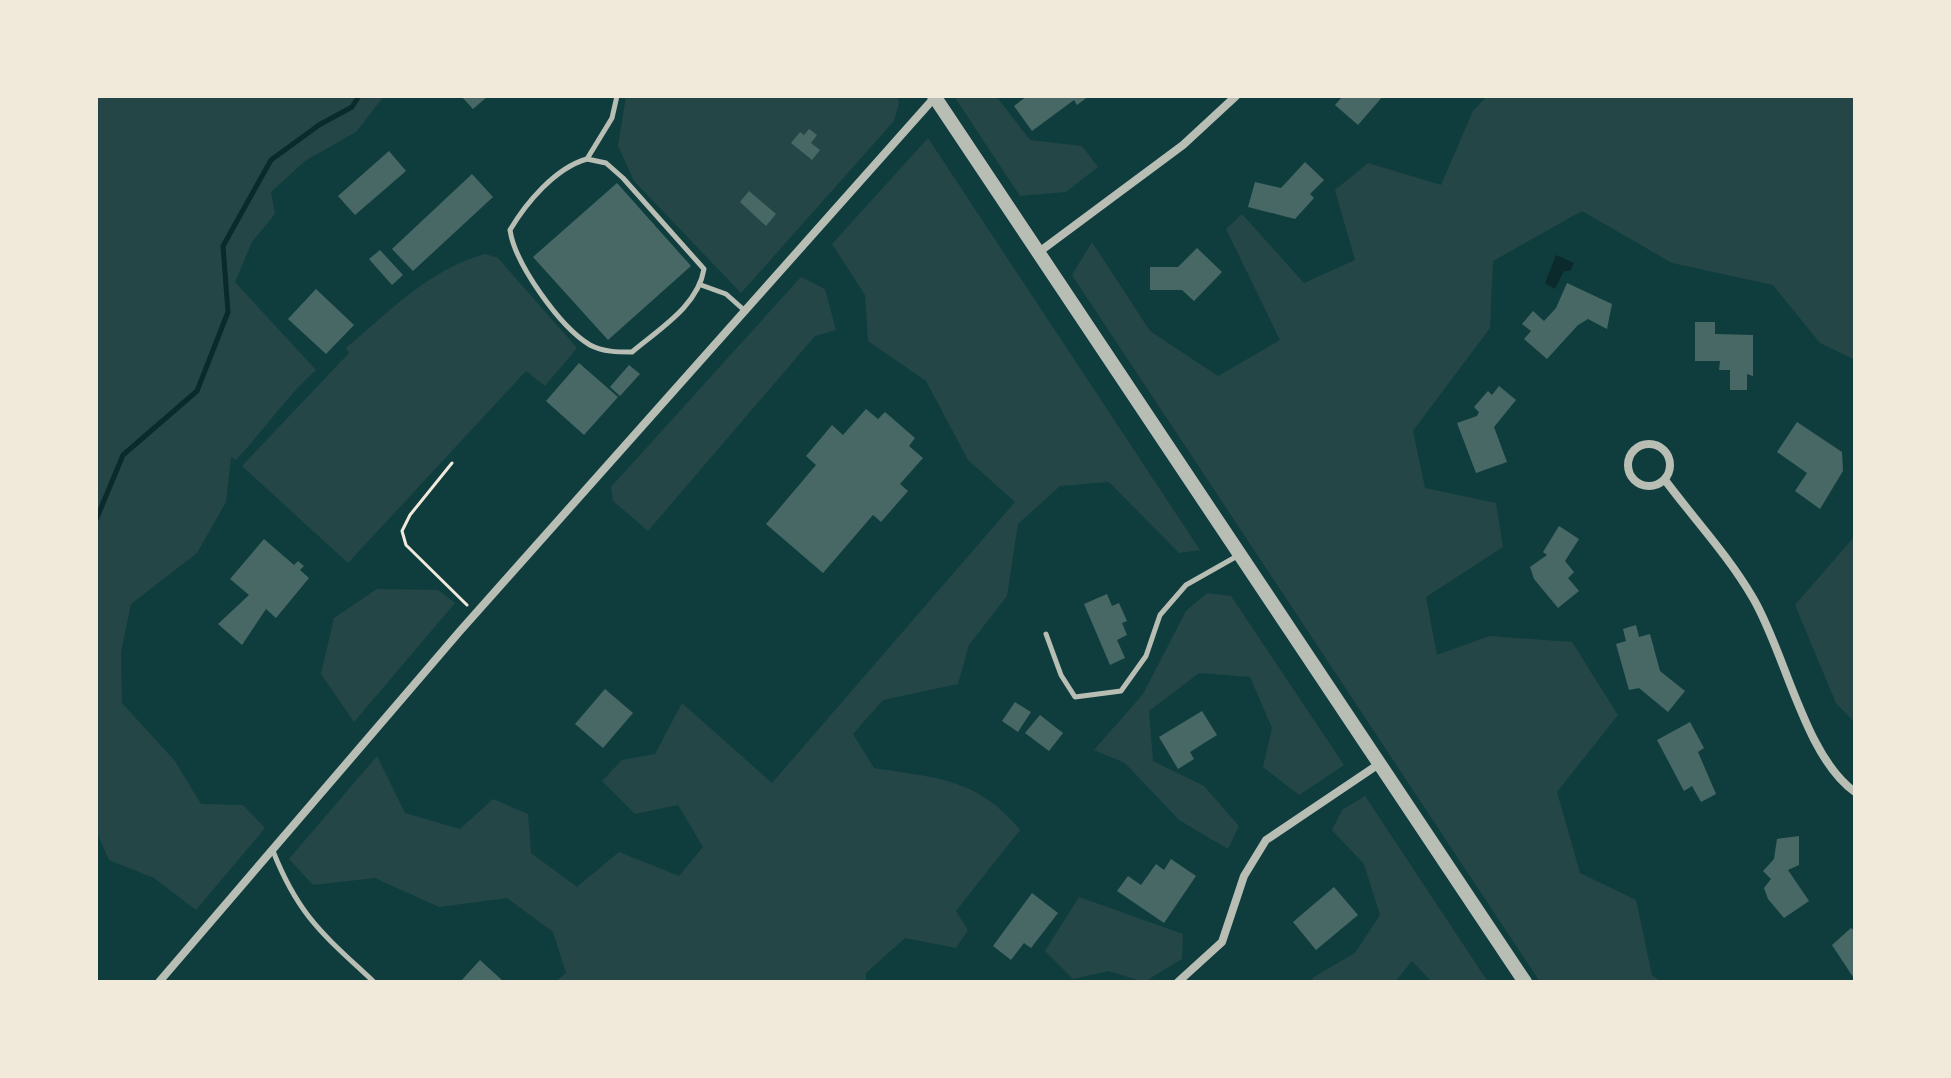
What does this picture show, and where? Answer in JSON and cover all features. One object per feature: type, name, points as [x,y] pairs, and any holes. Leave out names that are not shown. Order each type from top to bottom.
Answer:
[{"type":"street","points":[[159,982],[476,613],[935,96],[1525,982]]},
{"type":"street","points":[[1039,252],[1174,152],[1236,96]]},
{"type":"street","points":[[1665,480],[1652,486],[1638,484],[1628,465],[1633,451],[1646,444],[1660,447],[1669,459],[1665,480],[1717,545],[1752,596],[1776,639],[1804,720],[1844,784],[1855,792]]},
{"type":"street","points":[[1178,982],[1222,942],[1244,876],[1266,840],[1379,764]]},
{"type":"lane","points":[[587,159],[612,118],[617,96]]},
{"type":"lane","points":[[587,159],[606,163],[704,269],[701,285],[688,303],[632,352],[611,352],[590,345],[529,279],[513,251],[510,230],[525,204],[575,162],[587,159]]},
{"type":"lane","points":[[701,285],[726,294],[745,311]]},
{"type":"lane","points":[[1046,634],[1061,675],[1075,697],[1121,691],[1146,656],[1160,615],[1186,585],[1240,555]]},
{"type":"lane","points":[[273,851],[286,886],[305,916],[374,982]]},
{"type":"path","points":[[452,463],[410,515],[402,531],[406,545],[434,577],[476,613]]},
{"type":"shaded area","points":[[96,96],[384,96],[356,132],[305,161],[271,192],[275,214],[252,242],[235,282],[316,370],[236,460],[231,457],[226,502],[197,553],[131,604],[121,652],[122,703],[175,761],[201,804],[243,805],[265,828],[196,910],[154,878],[109,860],[96,831]]},
{"type":"shaded area","points":[[626,96],[897,96],[899,103],[894,121],[741,293],[634,181],[618,146]]},
{"type":"shaded area","points":[[954,96],[996,96],[1030,140],[1082,146],[1098,167],[1066,192],[1020,196]]},
{"type":"shaded area","points":[[1487,96],[1855,96],[1855,360],[1820,343],[1773,285],[1672,263],[1582,211],[1493,261],[1490,328],[1413,431],[1425,488],[1496,503],[1503,547],[1426,597],[1437,655],[1489,636],[1572,642],[1618,715],[1557,792],[1580,873],[1636,900],[1652,975],[1661,982],[1540,982],[1072,275],[1092,242],[1150,331],[1218,376],[1280,340],[1226,229],[1242,214],[1304,283],[1355,260],[1335,190],[1368,163],[1441,185],[1473,111]]},
{"type":"shaded area","points":[[928,138],[1200,550],[1179,553],[1109,482],[1060,486],[1018,524],[1007,596],[969,645],[958,684],[883,700],[853,734],[874,768],[936,778],[972,790],[1004,813],[1020,830],[956,911],[968,930],[956,948],[905,938],[866,973],[866,982],[555,982],[566,973],[553,932],[507,898],[439,907],[375,878],[313,885],[289,859],[377,756],[405,813],[460,829],[493,799],[528,814],[531,853],[577,887],[619,852],[679,876],[703,847],[678,805],[635,814],[602,781],[622,760],[655,754],[682,703],[772,783],[1015,502],[968,460],[926,381],[868,341],[865,295],[832,244]]},
{"type":"shaded area","points":[[485,254],[498,258],[577,348],[545,386],[526,371],[348,563],[242,466],[349,353],[346,348],[394,306],[445,270]]},
{"type":"shaded area","points":[[1556,255],[1574,263],[1570,271],[1564,271],[1555,289],[1545,283]]},
{"type":"shaded area","points":[[801,277],[825,289],[836,330],[815,336],[648,531],[613,501],[611,487]]},
{"type":"shaded area","points":[[1855,536],[1855,723],[1836,703],[1795,605]]},
{"type":"shaded area","points":[[377,589],[438,590],[455,603],[354,722],[321,674],[334,618]]},
{"type":"shaded area","points":[[1207,593],[1231,596],[1344,765],[1299,795],[1263,767],[1272,728],[1250,677],[1199,673],[1149,711],[1153,761],[1204,786],[1239,826],[1228,849],[1179,820],[1125,763],[1094,750],[1143,694],[1186,611]]},
{"type":"shaded area","points":[[1365,796],[1488,982],[1432,982],[1412,961],[1395,982],[1315,982],[1312,978],[1355,953],[1380,915],[1364,864],[1332,830],[1342,810]]},
{"type":"shaded area","points":[[1079,897],[1183,934],[1182,959],[1144,982],[1109,971],[1073,979],[1045,951]]},
{"type":"building","points":[[461,96],[488,96],[473,109]]},
{"type":"building","points":[[1027,96],[1089,96],[1077,105],[1074,100],[1032,131],[1014,106]]},
{"type":"building","points":[[1343,96],[1383,96],[1358,125],[1335,105]]},
{"type":"building","points":[[809,129],[817,135],[811,143],[820,150],[812,160],[791,143],[800,132],[804,135]]},
{"type":"building","points":[[389,151],[406,171],[355,215],[338,196]]},
{"type":"building","points":[[1305,162],[1324,180],[1310,194],[1314,198],[1295,219],[1248,207],[1255,182],[1281,188]]},
{"type":"building","points":[[472,174],[493,197],[413,271],[392,249]]},
{"type":"building","points":[[617,183],[691,266],[608,340],[533,257]]},
{"type":"building","points":[[749,191],[776,214],[766,226],[740,202]]},
{"type":"building","points":[[1197,248],[1222,272],[1194,301],[1182,290],[1150,290],[1150,267],[1178,267]]},
{"type":"building","points":[[380,250],[403,275],[392,285],[369,259]]},
{"type":"building","points":[[1567,283],[1612,304],[1607,329],[1588,319],[1578,325],[1547,359],[1524,339],[1531,331],[1522,324],[1533,311],[1544,321],[1556,308]]},
{"type":"building","points":[[316,289],[354,325],[326,354],[288,319]]},
{"type":"building","points":[[1695,322],[1715,322],[1715,334],[1753,335],[1753,376],[1747,374],[1747,390],[1730,390],[1730,370],[1719,370],[1720,361],[1695,361]]},
{"type":"building","points":[[579,363],[618,397],[584,435],[546,401]]},
{"type":"building","points":[[629,365],[640,374],[620,396],[610,387]]},
{"type":"building","points":[[1499,386],[1516,400],[1494,427],[1507,462],[1476,473],[1457,423],[1477,416],[1479,412],[1474,407],[1488,391],[1492,395]]},
{"type":"building","points":[[866,409],[878,419],[885,412],[915,438],[909,446],[923,458],[900,484],[908,491],[881,522],[873,515],[823,573],[766,524],[816,465],[806,456],[832,425],[843,435]]},
{"type":"building","points":[[1797,422],[1842,452],[1843,471],[1820,509],[1795,491],[1807,473],[1777,452]]},
{"type":"building","points":[[1559,526],[1579,539],[1565,561],[1574,572],[1568,578],[1579,591],[1558,608],[1534,579],[1530,567],[1547,555],[1543,552]]},
{"type":"building","points":[[264,539],[294,565],[298,561],[304,566],[300,570],[309,578],[276,618],[266,609],[242,645],[218,624],[249,595],[230,579]]},
{"type":"building","points":[[1107,594],[1112,606],[1119,603],[1127,621],[1122,623],[1127,635],[1117,640],[1125,658],[1110,665],[1084,604]]},
{"type":"building","points":[[1636,625],[1639,637],[1650,634],[1660,671],[1685,691],[1668,712],[1639,688],[1629,690],[1616,644],[1626,641],[1623,629]]},
{"type":"building","points":[[605,689],[633,713],[603,748],[575,724]]},
{"type":"building","points":[[1015,702],[1031,712],[1018,732],[1002,721]]},
{"type":"building","points":[[1202,711],[1217,735],[1190,752],[1194,759],[1178,769],[1159,737]]},
{"type":"building","points":[[1040,715],[1063,733],[1049,751],[1025,733]]},
{"type":"building","points":[[1690,722],[1704,748],[1698,752],[1716,794],[1701,802],[1692,786],[1684,791],[1657,740]]},
{"type":"building","points":[[1799,836],[1799,865],[1788,870],[1809,901],[1784,918],[1768,899],[1764,888],[1771,879],[1763,871],[1774,859],[1777,839]]},
{"type":"building","points":[[1171,859],[1196,876],[1164,923],[1117,891],[1128,876],[1141,885],[1156,864],[1164,870]]},
{"type":"building","points":[[1334,887],[1358,915],[1316,950],[1293,922]]},
{"type":"building","points":[[1032,893],[1058,913],[1031,948],[1024,943],[1011,960],[993,946]]},
{"type":"building","points":[[1851,928],[1855,931],[1855,980],[1832,945]]},
{"type":"building","points":[[480,960],[504,982],[460,982]]},
{"type":"waterway","points":[[96,520],[123,455],[197,391],[228,312],[223,246],[271,160],[319,125],[352,107],[359,96]]}]
